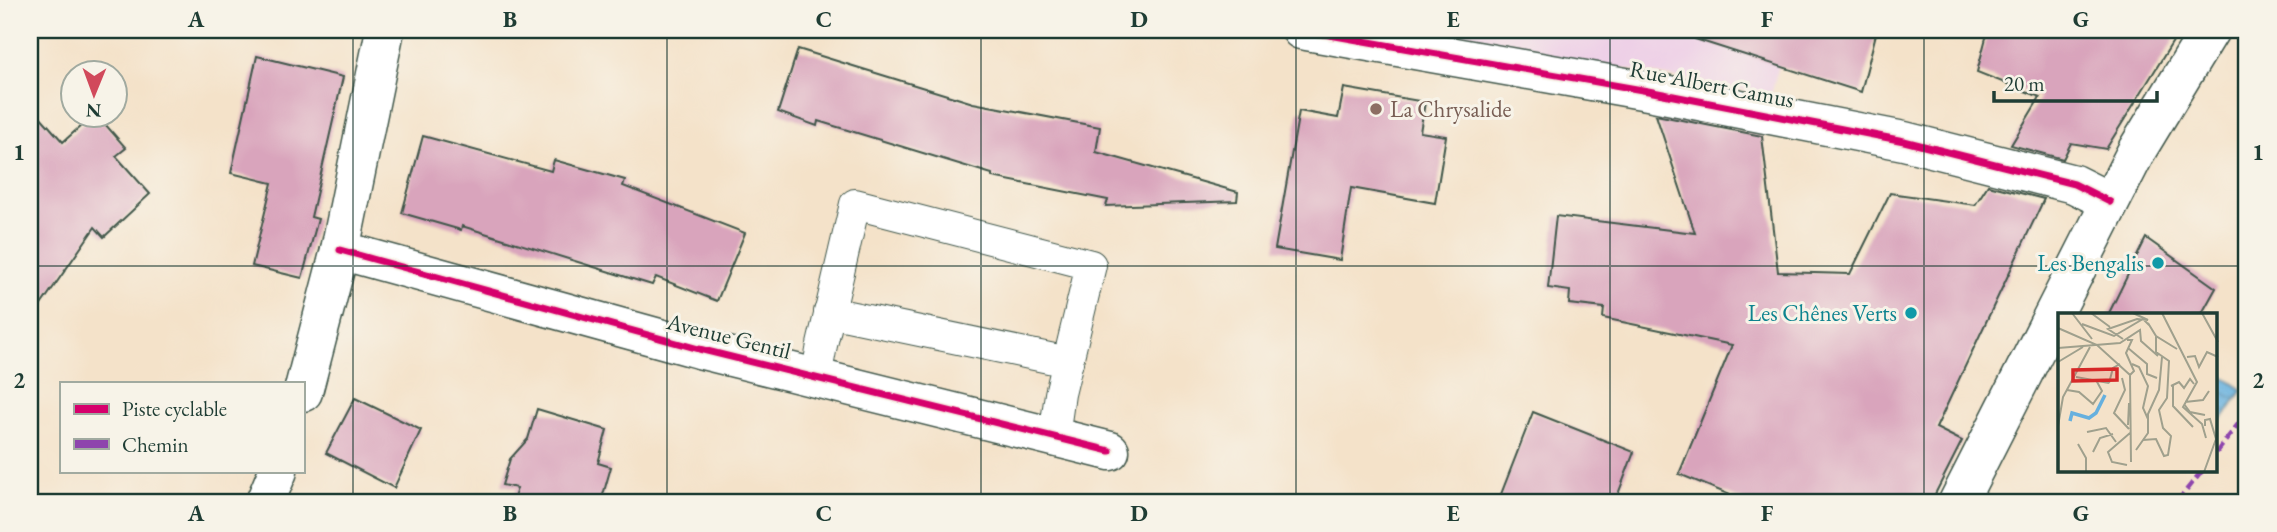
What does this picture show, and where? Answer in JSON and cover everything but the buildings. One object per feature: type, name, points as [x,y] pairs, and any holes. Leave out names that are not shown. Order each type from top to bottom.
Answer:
[{"type":"street","points":[[304,388],[340,250],[385,30]]},
{"type":"street","name":"Rue Albert Camus","points":[[1301,30],[1648,91],[1904,141],[2074,184],[2110,202]]},
{"type":"street","points":[[1958,502],[2137,150],[2210,30]]},
{"type":"street","name":"Avenue Gentil","points":[[340,250],[699,349],[1111,451]]},
{"type":"street","points":[[265,502],[278,472]]},
{"type":"lane","points":[[816,378],[855,205],[1091,265],[1060,394],[1054,436]]},
{"type":"lane","points":[[829,312],[1068,362]]},
{"type":"shaded area","points":[[1398,30],[1789,30],[1771,94]]},
{"type":"water","points":[[2218,375],[2243,390],[2218,424]]},
{"type":"marked path","points":[[2218,450],[2247,413]]},
{"type":"marked path","points":[[2177,502],[2201,472]]},
{"type":"cycle path","points":[[1301,30],[1648,91],[1904,141],[2074,184],[2110,202]]},
{"type":"cycle path","points":[[340,250],[699,349],[1110,451]]},
{"type":"place","name":"La Chrysalide","points":[[1376,109]]},
{"type":"place","name":"Les Bengalis","points":[[2158,263]]},
{"type":"place","name":"Les Chênes Verts","points":[[1911,313]]}]
